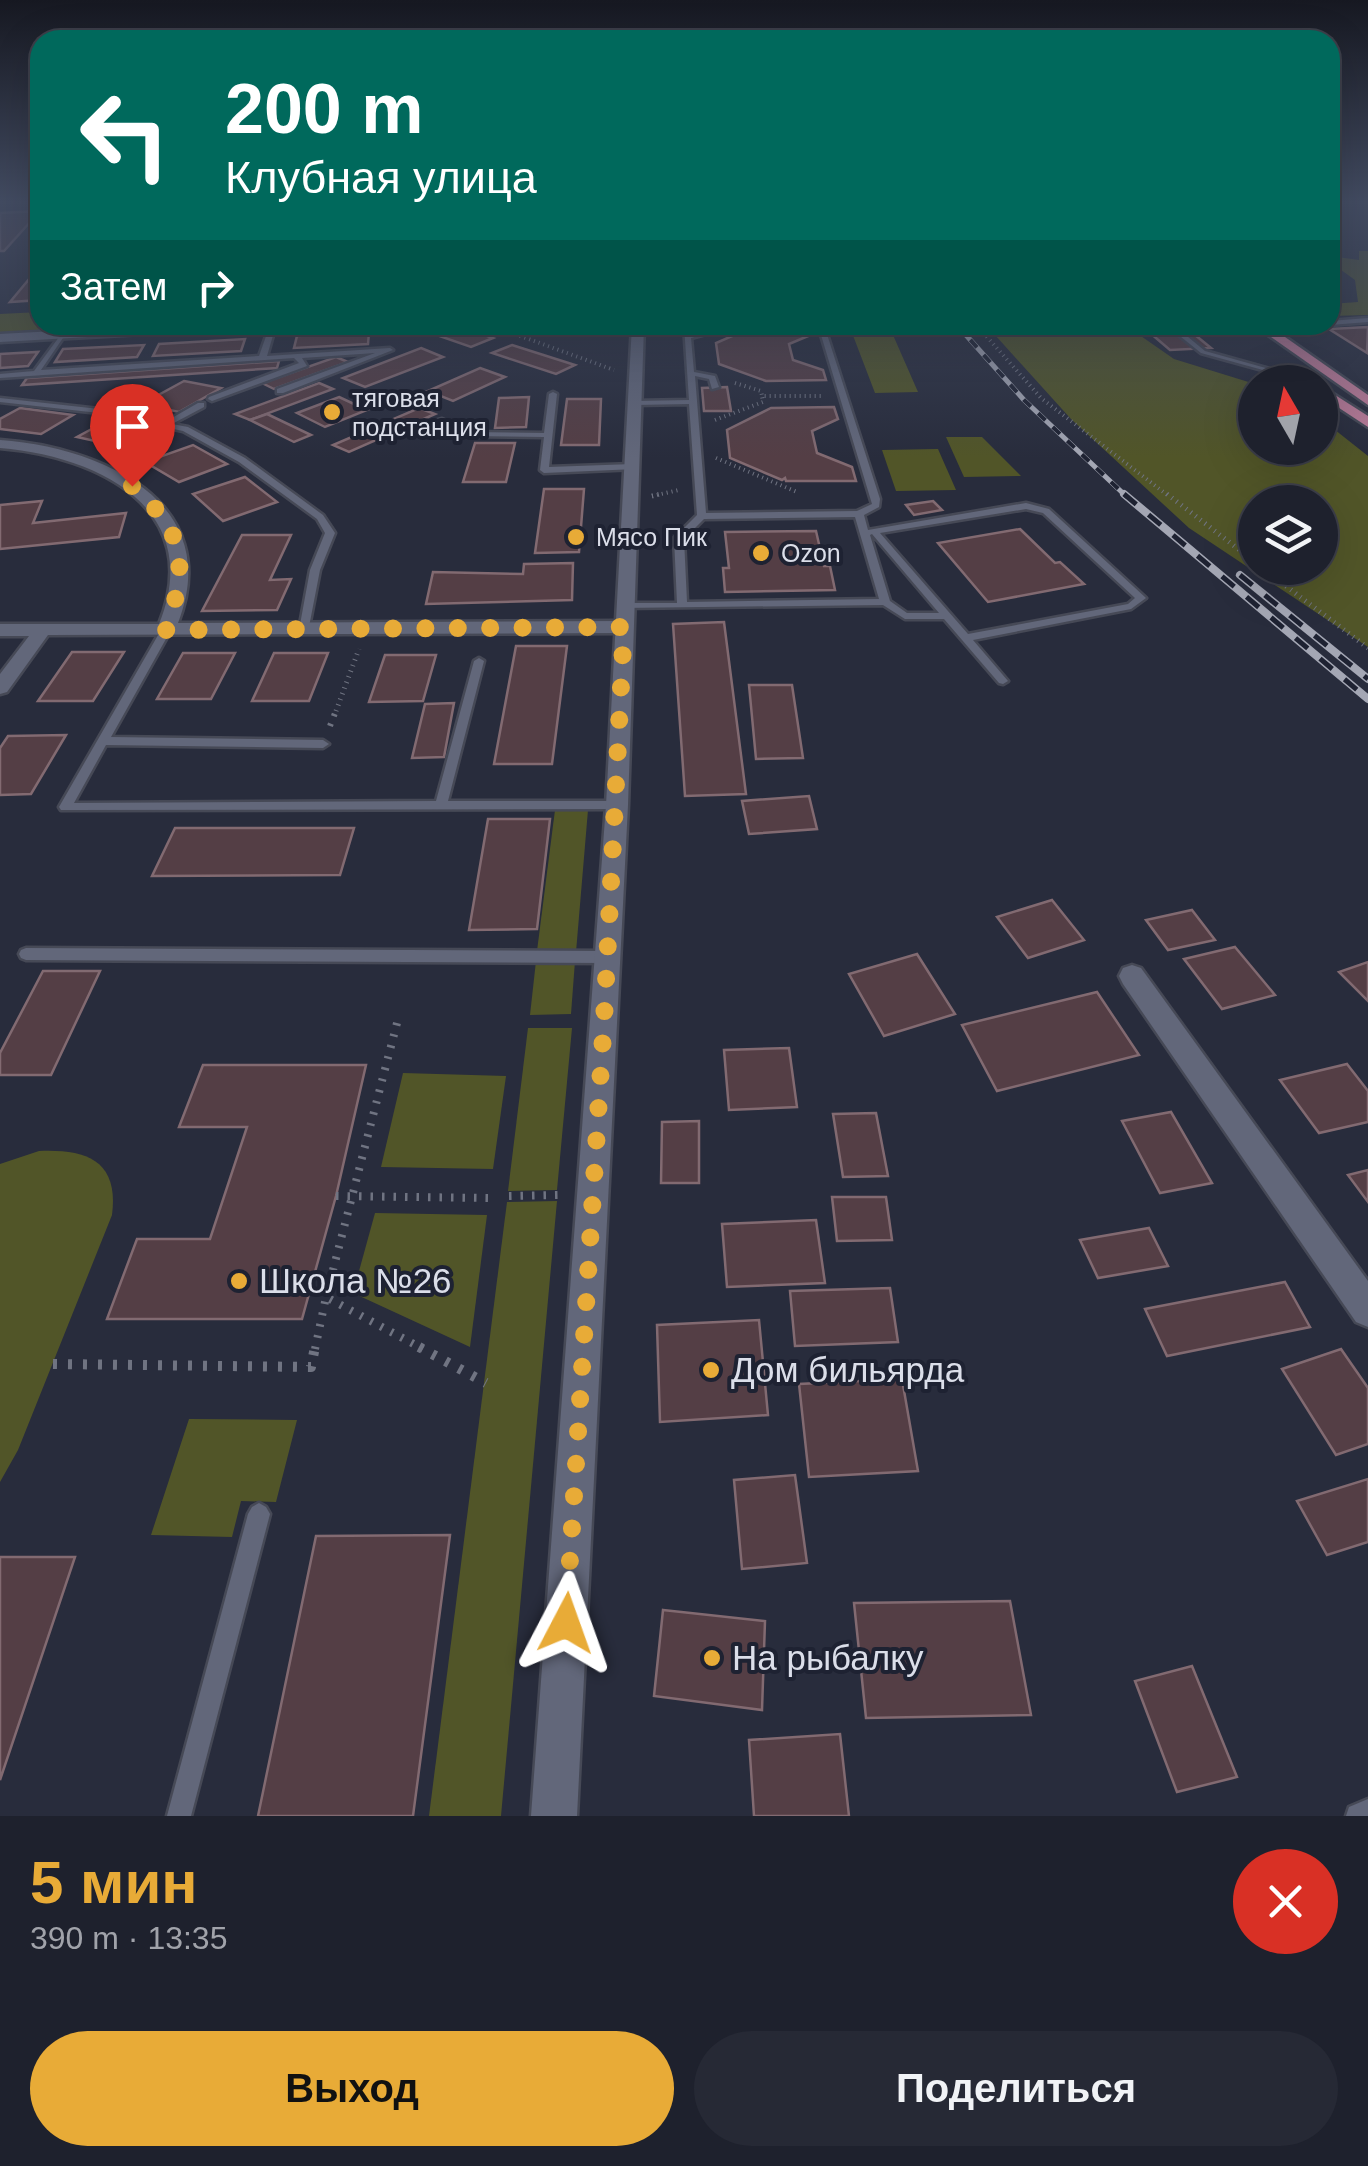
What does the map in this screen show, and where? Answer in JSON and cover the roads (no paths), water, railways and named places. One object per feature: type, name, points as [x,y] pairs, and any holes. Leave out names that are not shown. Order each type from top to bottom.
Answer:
[{"type":"main road","points":[[1264,335],[1295,365]]},
{"type":"main road","points":[[1267,335],[1368,401]]},
{"type":"main road","points":[[1338,401],[1368,422]]},
{"type":"street","points":[[0,338],[62,335]]},
{"type":"street","points":[[554,1816],[617,806],[638,335]]},
{"type":"street","points":[[0,444],[63,452],[132,486],[160,510],[174,538],[181,585],[166,630]]},
{"type":"street","points":[[0,630],[38,636],[166,630],[366,629],[624,617]]},
{"type":"street","points":[[0,688],[38,636]]},
{"type":"street","points":[[1132,976],[1368,1310]]},
{"type":"lane","points":[[1340,322],[1368,320]]},
{"type":"lane","points":[[36,374],[62,335]]},
{"type":"lane","points":[[262,358],[270,335]]},
{"type":"lane","points":[[696,335],[688,337],[702,516]]},
{"type":"lane","points":[[682,606],[679,538],[702,516],[854,514],[876,505],[824,335]]},
{"type":"lane","points":[[1182,335],[1202,352],[1250,365]]},
{"type":"lane","points":[[0,376],[390,350],[280,391]]},
{"type":"lane","points":[[212,399],[304,364],[296,356]]},
{"type":"lane","points":[[691,373],[714,384]]},
{"type":"lane","points":[[553,394],[544,470],[633,468]]},
{"type":"lane","points":[[0,400],[100,410],[190,431],[242,460],[320,517],[330,533],[314,570],[304,630]]},
{"type":"lane","points":[[635,403],[693,402]]},
{"type":"lane","points":[[168,423],[202,405]]},
{"type":"lane","points":[[440,421],[469,434],[548,435]]},
{"type":"lane","points":[[869,532],[1026,506],[1041,508],[1141,598],[1131,606],[966,638]]},
{"type":"lane","points":[[854,514],[1003,681]]},
{"type":"lane","points":[[869,532],[885,602]]},
{"type":"lane","points":[[624,617],[682,606],[885,602],[905,616],[948,616]]},
{"type":"lane","points":[[166,630],[65,807],[617,806]]},
{"type":"lane","points":[[441,806],[478,661]]},
{"type":"lane","points":[[103,741],[323,744]]},
{"type":"lane","points":[[26,954],[608,957]]},
{"type":"lane","points":[[179,1816],[259,1514]]},
{"type":"lane","points":[[1358,1816],[1368,1811]]},
{"type":"railway","points":[[966,335],[1024,400],[1127,497]]},
{"type":"railway","points":[[1124,494],[1368,699]]},
{"type":"railway","points":[[1252,585],[1368,679]]},
{"type":"place","name":"тяговая подстанция","points":[[332,412]]},
{"type":"place","name":"Мясо Пик","points":[[576,537]]},
{"type":"place","name":"Ozon","points":[[761,553]]},
{"type":"place","name":"Школа №26","points":[[239,1281]]},
{"type":"place","name":"Дом бильярда","points":[[711,1370]]},
{"type":"place","name":"На рыбалку","points":[[712,1658]]}]
